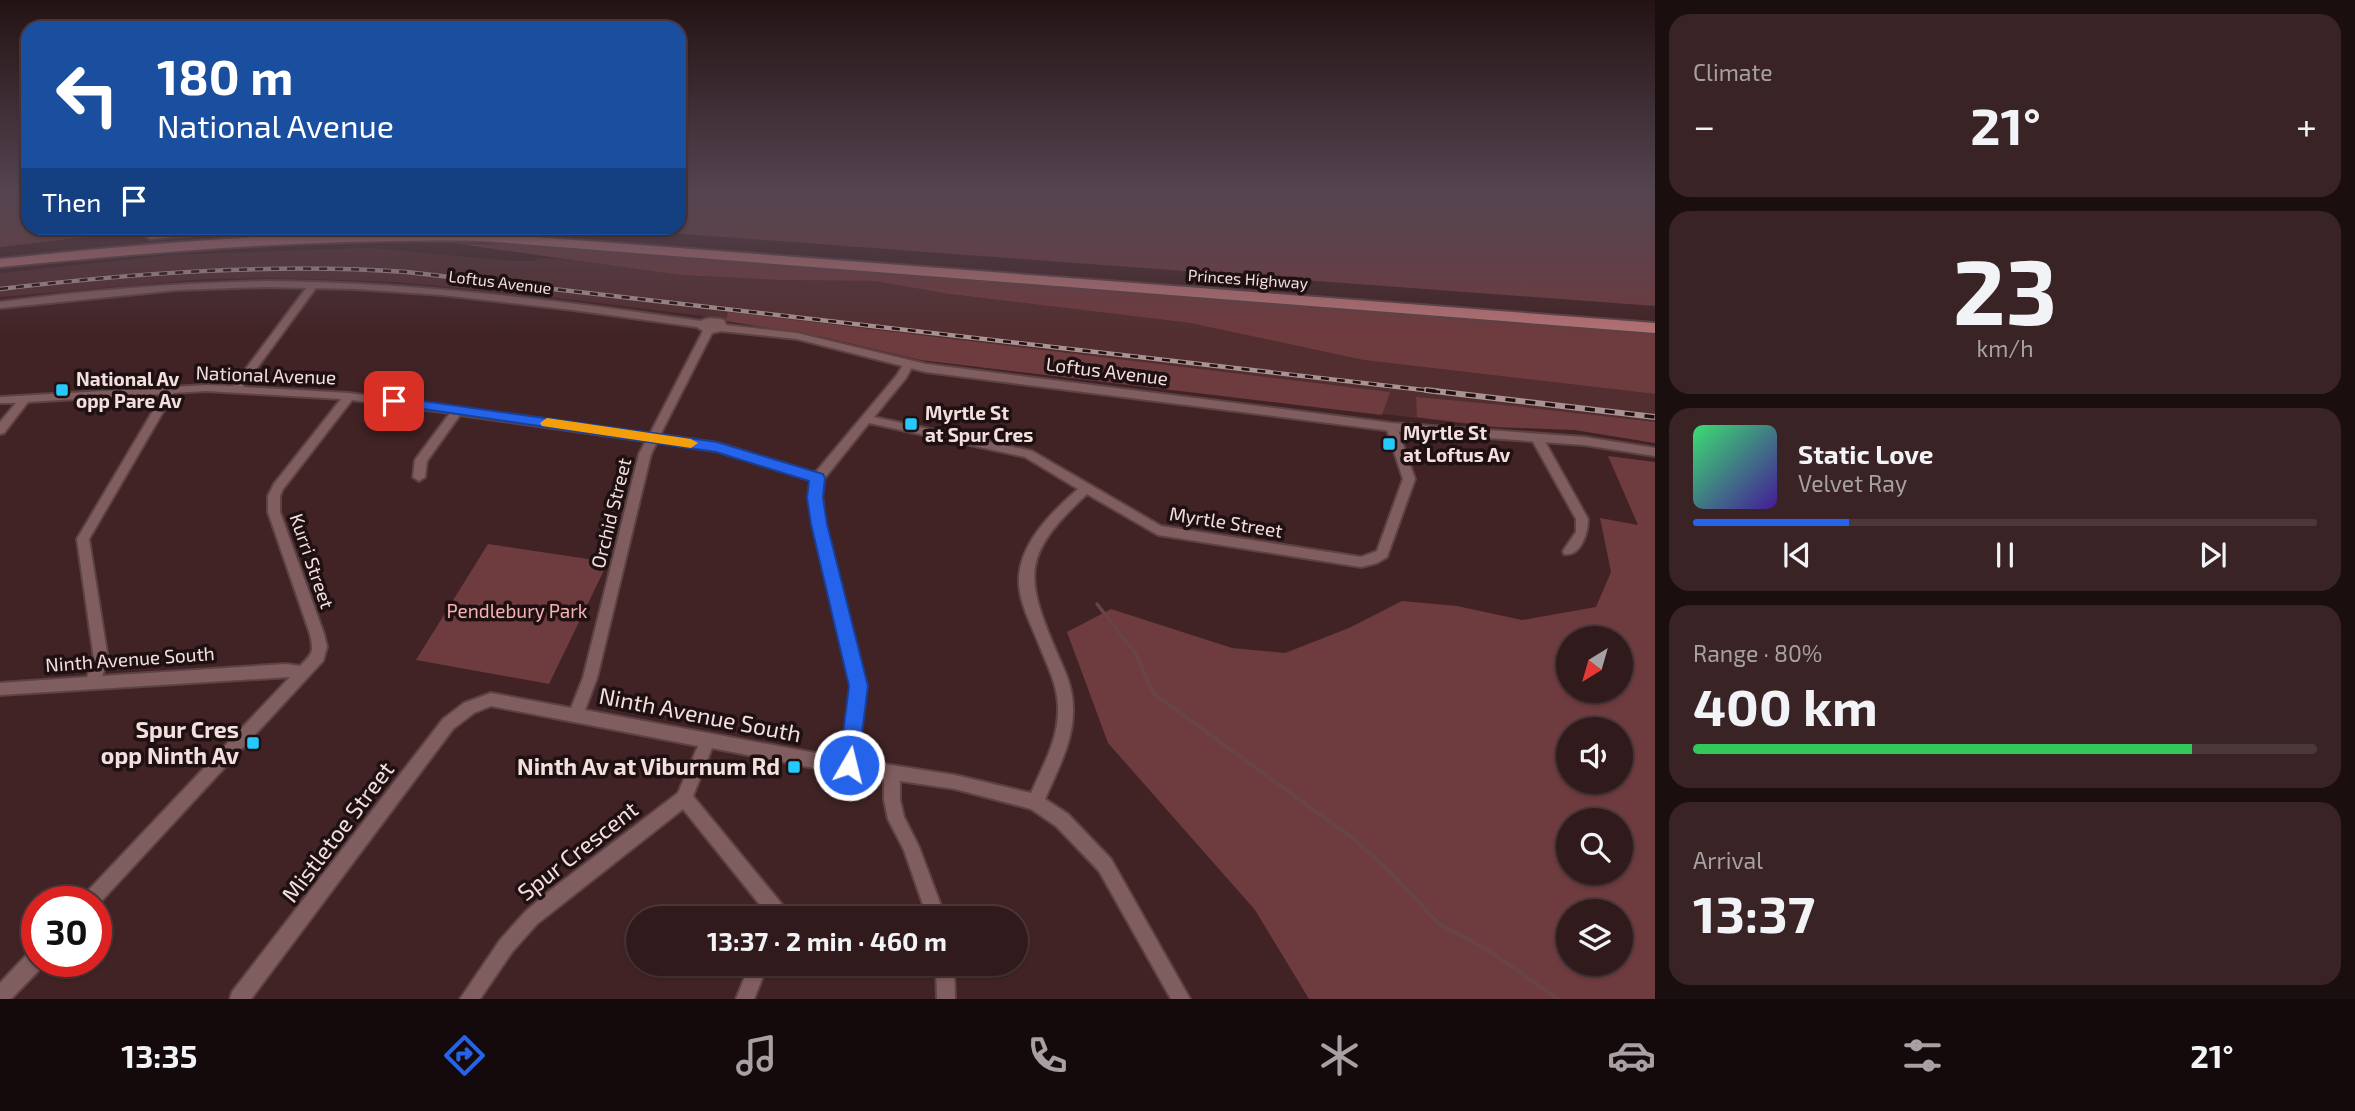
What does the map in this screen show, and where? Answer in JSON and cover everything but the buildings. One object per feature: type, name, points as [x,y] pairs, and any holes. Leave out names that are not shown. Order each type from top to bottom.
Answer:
[{"type":"highway","points":[[0,255],[122,241]]},
{"type":"highway","name":"Princes Highway","points":[[0,263],[235,241]]},
{"type":"highway","name":"Princes Highway","points":[[535,241],[1655,328]]},
{"type":"highway","name":"Princes Highway","points":[[653,241],[1655,318]]},
{"type":"street","name":"Loftus Avenue","points":[[0,305],[150,289],[313,285],[441,292],[814,340],[908,365],[1392,427],[1596,442],[1655,452]]},
{"type":"street","points":[[237,388],[313,285]]},
{"type":"street","name":"Orchid Street","points":[[576,713],[590,678],[645,454],[710,328]]},
{"type":"street","points":[[849,765],[859,686],[815,498],[818,478],[908,365]]},
{"type":"street","name":"National Avenue","points":[[0,400],[237,388],[349,396],[731,450],[818,478]]},
{"type":"street","points":[[92,682],[101,659],[83,539],[170,391]]},
{"type":"street","name":"Kurri Street","points":[[305,673],[318,657],[320,647],[274,512],[274,496],[278,487],[349,396]]},
{"type":"street","points":[[0,430],[26,397]]},
{"type":"street","points":[[419,477],[421,460],[458,410]]},
{"type":"street","name":"Myrtle Street","points":[[867,419],[1016,450],[1041,460],[1141,523],[1168,533],[1355,562],[1372,561],[1382,554],[1409,479],[1392,427]]},
{"type":"street","points":[[1537,438],[1582,519],[1582,533],[1569,551]]},
{"type":"street","points":[[1035,802],[1061,743],[1066,714],[1065,696],[1031,607],[1026,578],[1031,558],[1043,537],[1069,503],[1086,488]]},
{"type":"street","name":"Ninth Avenue South","points":[[0,689],[286,670],[305,673]]},
{"type":"street","points":[[104,886],[305,673]]},
{"type":"street","name":"Ninth Avenue South","points":[[481,701],[501,700],[708,740],[994,789],[1035,802],[1062,820],[1105,865],[1181,999]]},
{"type":"street","name":"Mistletoe Street","points":[[239,999],[448,724],[458,714],[481,701]]},
{"type":"street","name":"Spur Crescent","points":[[469,999],[506,946],[531,918],[684,799],[708,740]]},
{"type":"street","points":[[892,771],[892,800],[896,819],[911,847],[932,906]]},
{"type":"street","points":[[684,799],[772,906]]},
{"type":"street","points":[[0,996],[21,974]]},
{"type":"street","points":[[746,999],[755,976]]},
{"type":"street","points":[[945,976],[946,999]]},
{"type":"shaded area","points":[[370,248],[514,261],[534,261],[540,258],[573,260],[680,275],[875,281],[949,294],[1190,323],[1363,360],[1655,394],[1655,443],[1575,430],[1495,427],[920,360],[819,336],[703,316],[397,282],[278,278],[204,279],[0,297],[0,273],[171,255]]},
{"type":"green space","points":[[0,241],[55,241],[0,247]]},
{"type":"green space","points":[[773,241],[1655,241],[1655,306]]},
{"type":"green space","points":[[452,243],[553,246],[1655,334],[1655,394],[1363,360],[1190,323],[949,294],[875,281],[680,275]]},
{"type":"green space","points":[[728,312],[1390,392],[1382,415],[920,360],[819,336],[726,321]]},
{"type":"green space","points":[[1416,397],[1655,422],[1655,443],[1575,430],[1495,427],[1417,417]]},
{"type":"green space","points":[[1608,456],[1655,462],[1655,999],[1309,999],[1255,910],[1108,743],[1067,632],[1111,609],[1232,648],[1285,653],[1349,628],[1402,601],[1457,606],[1522,620],[1596,607],[1611,572],[1600,518],[1638,525]]},
{"type":"green space","name":"Pendlebury Park","points":[[488,544],[608,562],[549,684],[416,660]]},
{"type":"waterway","points":[[1097,604],[1135,653]]},
{"type":"waterway","points":[[1135,653],[1154,694],[1354,839],[1394,876],[1438,923],[1491,952],[1558,999]]},
{"type":"railway","points":[[0,289],[203,271],[356,269],[407,272],[1441,392]]},
{"type":"railway","points":[[1426,390],[1655,417]]},
{"type":"slow traffic","points":[[547,423],[691,443]]},
{"type":"place","name":"National Av opp Pare Av","points":[[62,390]]},
{"type":"place","name":"Myrtle St at Spur Cres","points":[[911,424]]},
{"type":"place","name":"Myrtle St at Loftus Av","points":[[1389,444]]},
{"type":"place","name":"Spur Cres opp Ninth Av","points":[[253,743]]},
{"type":"place","name":"Ninth Av at Viburnum Rd","points":[[794,767]]},
{"type":"route","points":[[394,401],[717,447],[818,478],[815,498],[819,524],[859,686],[859,703],[849,765]]}]
